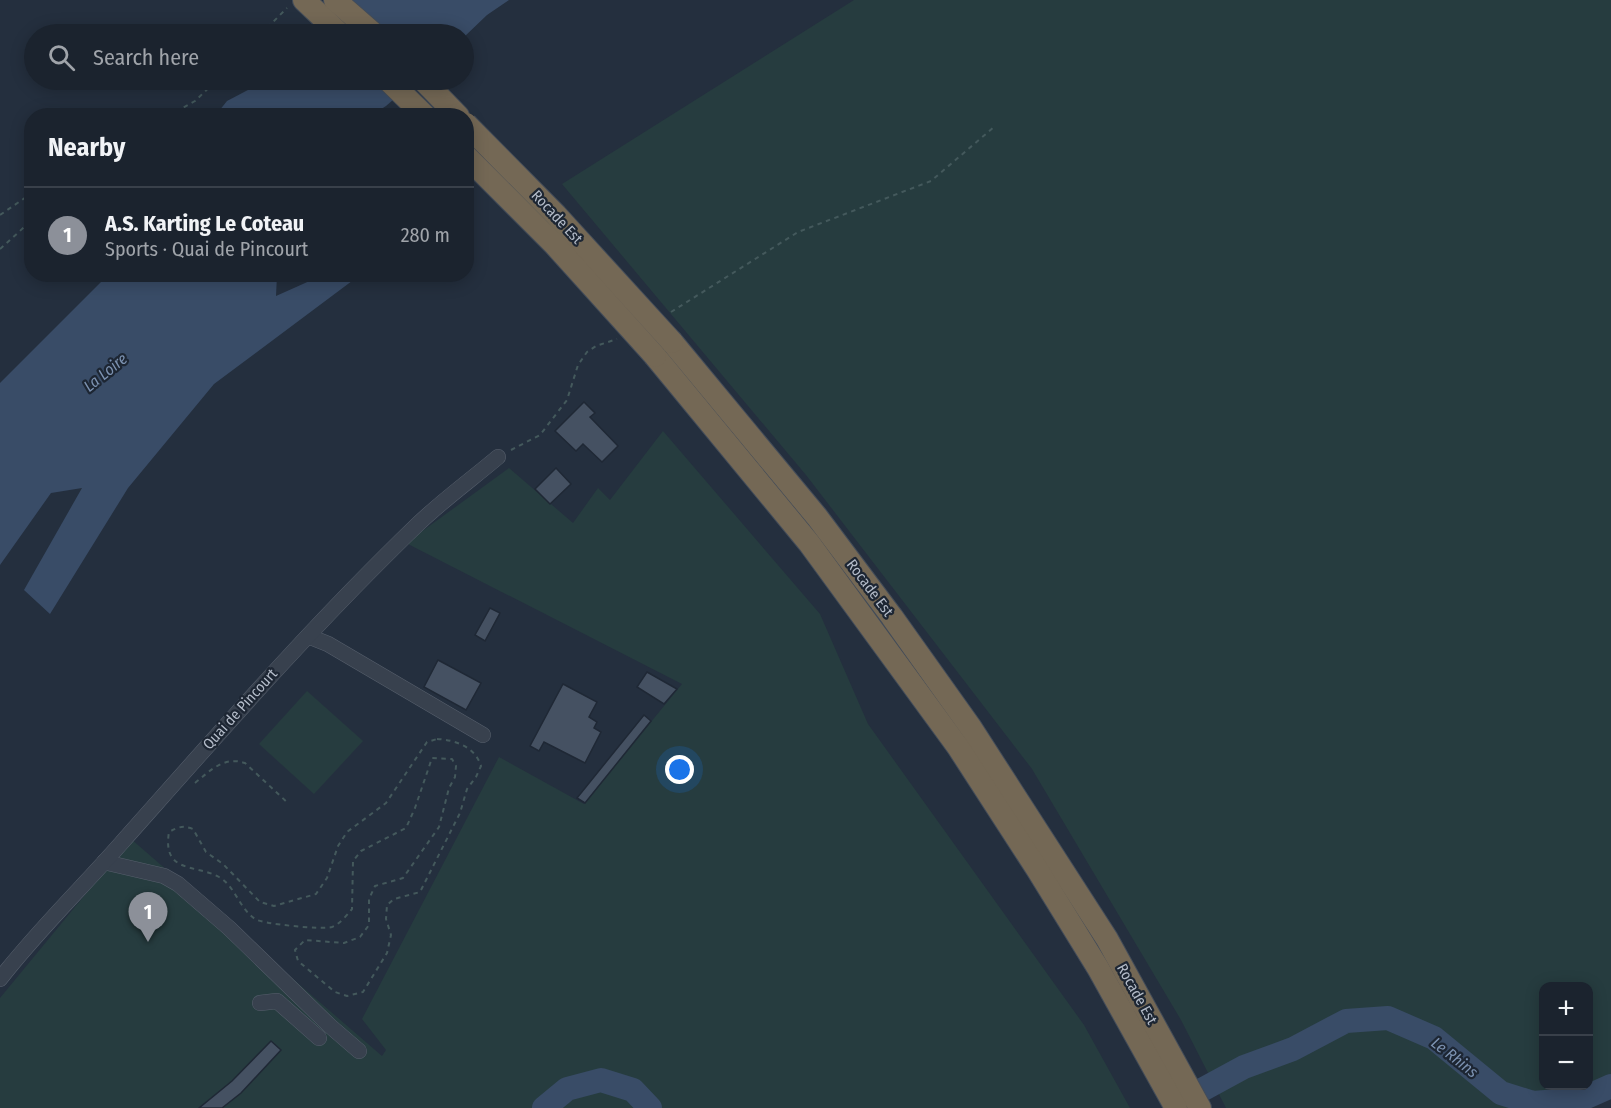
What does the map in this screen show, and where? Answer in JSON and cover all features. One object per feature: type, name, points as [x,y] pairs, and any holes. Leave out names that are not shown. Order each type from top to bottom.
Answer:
[{"type":"highway","points":[[304,0],[329,24]]},
{"type":"highway","points":[[335,0],[363,24]]},
{"type":"highway","points":[[398,90],[417,108]]},
{"type":"highway","points":[[433,90],[450,108]]},
{"type":"highway","name":"Rocade Est","points":[[474,132],[556,215],[664,349],[817,518],[892,617],[971,728],[1107,939],[1164,1064],[1176,1108]]},
{"type":"highway","name":"Rocade Est","points":[[474,164],[664,349]]},
{"type":"highway","name":"Rocade Est","points":[[1164,1064],[1200,1108]]},
{"type":"street","name":"Quai de Pincourt","points":[[0,979],[19,954],[104,862],[237,711],[308,636],[420,523],[498,457]]},
{"type":"street","points":[[308,636],[328,644],[483,735]]},
{"type":"street","points":[[104,862],[164,876],[178,884],[229,928],[359,1051]]},
{"type":"street","points":[[260,1003],[277,1001],[319,1038]]},
{"type":"path","points":[[271,24],[286,10],[291,0]]},
{"type":"path","points":[[182,108],[195,101],[207,90]]},
{"type":"path","points":[[666,315],[798,232],[931,181],[994,127]]},
{"type":"path","points":[[0,215],[24,198]]},
{"type":"path","points":[[0,249],[24,227]]},
{"type":"path","points":[[498,457],[540,435],[567,400],[578,365],[587,352],[596,346],[625,335]]},
{"type":"path","points":[[437,739],[449,740],[466,746],[478,757],[481,766],[467,789],[460,813],[420,892],[394,899],[387,905],[386,919],[391,935],[387,953],[363,992],[347,996],[334,992],[298,961],[295,950],[305,940],[344,943],[360,937],[369,925],[369,899],[375,886],[403,878],[438,827],[448,788],[454,777],[456,766],[452,759],[432,758],[406,828],[361,850],[353,861],[352,909],[334,926],[322,929],[257,920],[245,910],[228,884],[218,876],[189,869],[178,863],[170,854],[167,842],[169,832],[186,826],[193,829],[206,852],[223,864],[260,902],[274,906],[316,894],[327,878],[338,846],[347,832],[386,803],[417,754],[427,742],[437,739]]},
{"type":"path","points":[[190,788],[215,767],[228,760],[237,760],[245,763],[289,804]]},
{"type":"green space","points":[[854,0],[1611,0],[1611,1080],[1581,1108],[1226,1108],[1181,1020],[1032,769],[806,475],[562,184]]},
{"type":"green space","points":[[663,431],[820,614],[868,724],[1084,1025],[1130,1108],[0,1108],[0,998],[131,839],[382,1056],[386,1050],[362,1019],[499,757],[584,804],[682,684],[406,543],[509,468],[573,523],[598,488],[610,500]]},
{"type":"green space","points":[[307,691],[363,741],[314,794],[259,744]]},
{"type":"water","points":[[351,0],[509,0],[474,27],[474,24],[333,24]]},
{"type":"water","points":[[248,90],[404,90],[383,108],[221,108],[227,101]]},
{"type":"water","name":"La Loire","points":[[101,282],[277,282],[276,296],[307,282],[351,282],[214,384],[128,488],[50,614],[24,590],[82,488],[51,493],[0,565],[0,383]]},
{"type":"building","points":[[584,402],[595,413],[590,417],[618,446],[602,462],[583,444],[576,451],[555,431]]},
{"type":"building","points":[[556,468],[571,484],[550,504],[535,489]]},
{"type":"building","points":[[490,608],[500,613],[485,641],[475,635]]},
{"type":"building","points":[[438,660],[481,683],[466,710],[424,687]]},
{"type":"building","points":[[647,672],[677,689],[664,704],[637,687]]},
{"type":"building","points":[[563,684],[597,702],[589,717],[597,722],[594,728],[601,732],[585,763],[544,742],[539,751],[530,746]]},
{"type":"building","points":[[644,715],[651,721],[585,803],[577,798]]},
{"type":"building","points":[[271,1041],[281,1050],[241,1093],[222,1108],[199,1108],[232,1081]]},
{"type":"waterway","name":"Le Rhins","points":[[1174,1105],[1244,1067],[1293,1049],[1346,1021],[1388,1018],[1434,1038],[1501,1093],[1533,1103],[1582,1099],[1611,1086]]},
{"type":"waterway","name":"Le Rhins","points":[[544,1108],[567,1089],[601,1080],[633,1090],[650,1108]]},
{"type":"place","name":"A.S. Karting Le Coteau","points":[[148,942]]}]
